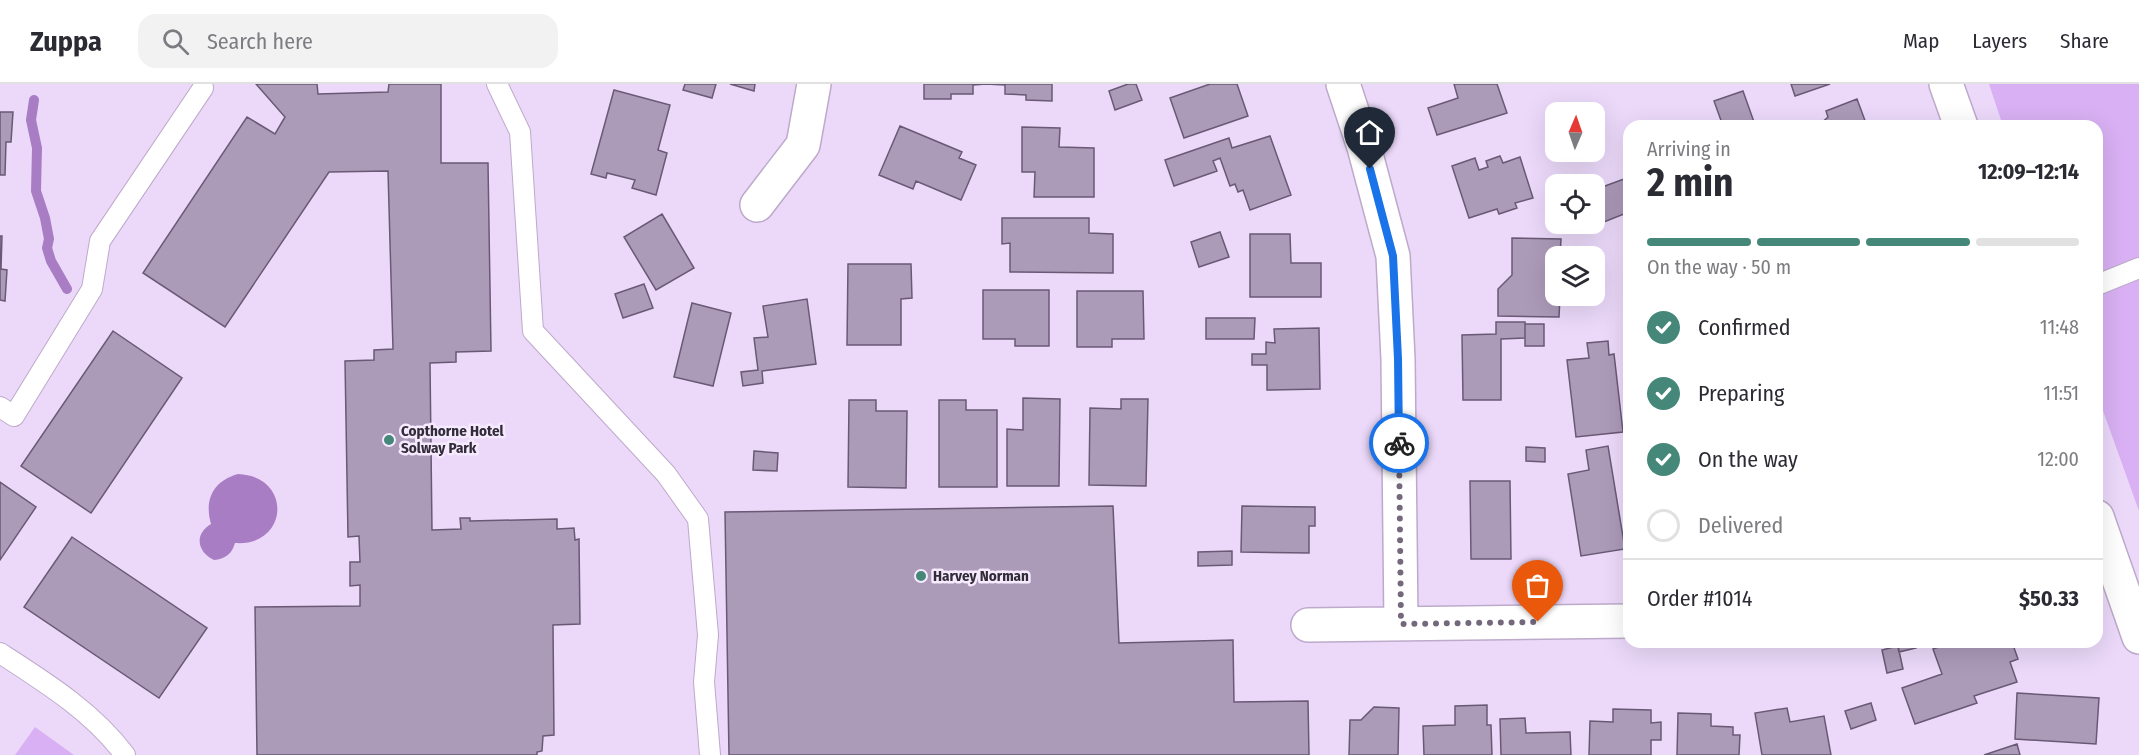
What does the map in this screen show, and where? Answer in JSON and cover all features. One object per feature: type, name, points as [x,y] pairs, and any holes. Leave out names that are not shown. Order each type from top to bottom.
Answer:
[{"type":"street","points":[[757,206],[803,145],[814,84]]},
{"type":"street","points":[[1342,84],[1364,147],[1393,256],[1398,359],[1401,624]]},
{"type":"street","points":[[1946,84],[1959,120]]},
{"type":"street","points":[[2103,535],[2139,637]]},
{"type":"street","points":[[1308,625],[1623,621]]},
{"type":"lane","points":[[497,84],[520,132],[533,331],[666,474],[698,519],[708,635],[704,682],[710,755]]},
{"type":"lane","points":[[0,407],[14,416],[92,289],[100,241],[203,88]]},
{"type":"lane","points":[[2103,283],[2139,268]]},
{"type":"lane","points":[[0,653],[57,691],[112,737],[125,755]]},
{"type":"shaded area","points":[[1989,84],[2139,84],[2139,511],[2103,411],[2103,120],[2001,120]]},
{"type":"shaded area","points":[[238,474],[256,478],[268,486],[275,498],[277,511],[274,523],[266,534],[253,541],[235,543],[228,555],[214,560],[208,557],[200,543],[202,533],[211,524],[210,499],[222,481]]},
{"type":"shaded area","points":[[35,727],[74,755],[15,755]]},
{"type":"building","name":"Copthorne Hotel Solway Park","points":[[256,84],[317,84],[318,94],[388,92],[389,84],[441,84],[441,163],[488,163],[491,351],[456,352],[456,362],[430,363],[432,530],[461,529],[460,518],[470,518],[470,521],[557,519],[557,529],[574,528],[575,540],[579,539],[580,624],[553,625],[554,735],[543,736],[542,751],[537,752],[537,755],[257,755],[255,607],[360,606],[360,585],[350,586],[350,562],[360,562],[359,536],[348,537],[345,361],[374,360],[374,350],[393,349],[388,171],[329,172],[225,327],[143,273],[247,117],[275,134],[285,117]]},
{"type":"building","points":[[685,84],[716,84],[712,98],[683,90]]},
{"type":"building","points":[[730,84],[755,84],[754,91]]},
{"type":"building","points":[[924,84],[986,84],[973,85],[973,94],[951,94],[951,99],[924,99]]},
{"type":"building","points":[[986,84],[1052,84],[1052,101],[1026,100],[1026,95],[1005,94],[1005,85]]},
{"type":"building","points":[[1128,84],[1136,84],[1142,100],[1115,110],[1109,91]]},
{"type":"building","points":[[1210,84],[1237,84],[1248,116],[1184,138],[1170,98]]},
{"type":"building","points":[[1454,84],[1497,84],[1507,113],[1437,135],[1428,108],[1458,98]]},
{"type":"building","points":[[1791,84],[1830,84],[1795,96]]},
{"type":"building","points":[[614,90],[670,105],[658,150],[667,153],[656,195],[632,188],[635,180],[607,173],[606,178],[591,174]]},
{"type":"building","points":[[1743,91],[1753,120],[1721,120],[1714,101]]},
{"type":"building","points":[[1857,99],[1865,120],[1825,120],[1828,117],[1826,111]]},
{"type":"building","points":[[0,112],[13,112],[11,142],[6,142],[5,175],[0,175]]},
{"type":"building","points":[[900,126],[962,152],[959,158],[976,165],[961,200],[916,181],[913,189],[879,175]]},
{"type":"building","points":[[1022,127],[1060,128],[1059,147],[1094,148],[1094,197],[1034,197],[1035,172],[1022,172]]},
{"type":"building","points":[[1270,136],[1291,195],[1250,210],[1243,190],[1238,192],[1235,184],[1230,186],[1220,158],[1213,161],[1217,171],[1174,186],[1165,160],[1229,138],[1232,148]]},
{"type":"building","points":[[1500,156],[1503,163],[1520,157],[1533,198],[1515,203],[1517,208],[1499,214],[1497,209],[1469,218],[1452,166],[1475,158],[1479,170],[1488,167],[1486,161]]},
{"type":"building","points":[[1623,179],[1623,214],[1605,222],[1605,186]]},
{"type":"building","points":[[662,214],[694,268],[656,290],[624,237]]},
{"type":"building","points":[[1002,218],[1089,218],[1089,233],[1113,234],[1113,273],[1010,272],[1010,243],[1002,244]]},
{"type":"building","points":[[1220,232],[1229,257],[1199,267],[1191,242]]},
{"type":"building","points":[[1250,234],[1290,234],[1291,263],[1321,263],[1321,297],[1250,297]]},
{"type":"building","points":[[0,236],[2,236],[1,269],[7,270],[5,301],[0,300]]},
{"type":"building","points":[[1512,238],[1561,239],[1561,246],[1545,246],[1545,306],[1560,306],[1559,317],[1498,316],[1498,289],[1512,275]]},
{"type":"building","points":[[848,264],[911,264],[912,298],[901,299],[901,345],[847,345]]},
{"type":"building","points":[[644,284],[653,308],[623,318],[615,294]]},
{"type":"building","points":[[983,290],[1049,290],[1049,346],[1015,346],[1015,339],[983,339]]},
{"type":"building","points":[[1077,291],[1143,291],[1144,339],[1112,339],[1112,347],[1077,347]]},
{"type":"building","points":[[807,299],[816,364],[762,371],[763,383],[743,386],[741,372],[758,370],[754,338],[768,337],[763,306]]},
{"type":"building","points":[[692,303],[731,313],[713,386],[674,377]]},
{"type":"building","points":[[1206,318],[1255,318],[1254,339],[1206,339]]},
{"type":"building","points":[[1496,322],[1525,322],[1525,338],[1501,339],[1501,400],[1463,400],[1462,335],[1496,334]]},
{"type":"building","points":[[1525,324],[1544,324],[1544,346],[1525,346]]},
{"type":"building","points":[[1319,328],[1320,389],[1267,390],[1267,365],[1252,365],[1252,354],[1266,354],[1266,342],[1275,343],[1274,329]]},
{"type":"building","points":[[113,331],[182,378],[91,513],[21,466]]},
{"type":"building","points":[[1608,341],[1609,355],[1614,354],[1623,432],[1576,437],[1567,360],[1589,358],[1587,343]]},
{"type":"building","points":[[1023,398],[1060,399],[1059,486],[1007,486],[1007,429],[1023,430]]},
{"type":"building","points":[[1121,399],[1148,399],[1146,486],[1089,485],[1090,408],[1121,409]]},
{"type":"building","points":[[849,400],[876,400],[876,411],[907,411],[906,488],[848,487]]},
{"type":"building","points":[[939,400],[966,400],[966,410],[997,410],[997,487],[939,487]]},
{"type":"building","points":[[1608,446],[1623,549],[1581,556],[1568,474],[1589,470],[1586,450]]},
{"type":"building","points":[[1526,447],[1545,448],[1545,462],[1526,461]]},
{"type":"building","points":[[754,451],[778,453],[777,471],[753,470]]},
{"type":"building","points":[[1470,481],[1510,481],[1511,559],[1471,559]]},
{"type":"building","points":[[0,482],[36,507],[0,560]]},
{"type":"building","name":"Harvey Norman","points":[[1113,506],[1119,643],[1233,640],[1234,702],[1308,701],[1309,755],[729,755],[725,512]]},
{"type":"building","points":[[1242,506],[1315,507],[1315,526],[1309,526],[1309,553],[1241,552]]},
{"type":"building","points":[[72,537],[207,628],[159,698],[24,607]]},
{"type":"building","points":[[1232,551],[1232,565],[1198,566],[1198,552]]},
{"type":"building","points":[[1898,648],[1916,648],[1899,652]]},
{"type":"building","points":[[1898,648],[1903,669],[1887,673],[1882,650]]},
{"type":"building","points":[[2014,648],[2018,659],[2010,662],[2017,682],[1974,696],[1977,703],[1915,724],[1902,688],[1942,674],[1933,649]]},
{"type":"building","points":[[2017,693],[2099,698],[2096,744],[2015,739]]},
{"type":"building","points":[[1871,703],[1876,720],[1851,729],[1845,711]]},
{"type":"building","points":[[1487,705],[1487,725],[1491,725],[1492,755],[1424,755],[1423,726],[1455,725],[1455,706]]},
{"type":"building","points":[[1374,707],[1399,708],[1398,755],[1349,755],[1350,720],[1361,720]]},
{"type":"building","points":[[1787,708],[1790,722],[1824,716],[1831,755],[1762,755],[1755,713]]},
{"type":"building","points":[[1613,709],[1651,710],[1651,723],[1661,722],[1661,740],[1651,740],[1651,755],[1589,755],[1590,721],[1613,722]]},
{"type":"building","points":[[1678,713],[1711,714],[1711,726],[1733,727],[1733,735],[1740,735],[1739,755],[1677,755]]},
{"type":"building","points":[[1525,718],[1526,733],[1570,732],[1571,755],[1501,755],[1500,719]]},
{"type":"building","points":[[2017,744],[2020,755],[1984,755]]},
{"type":"waterway","points":[[34,100],[31,120],[37,148],[36,191],[45,218],[49,239],[47,248],[51,261],[67,289]]},
{"type":"way so far","points":[[1399,443],[1401,624],[1538,622]]},
{"type":"place","name":"Copthorne Hotel Solway Park","points":[[389,440]]},
{"type":"place","name":"Harvey Norman","points":[[921,576]]},
{"type":"route","points":[[1370,169],[1393,256],[1399,443]]}]
